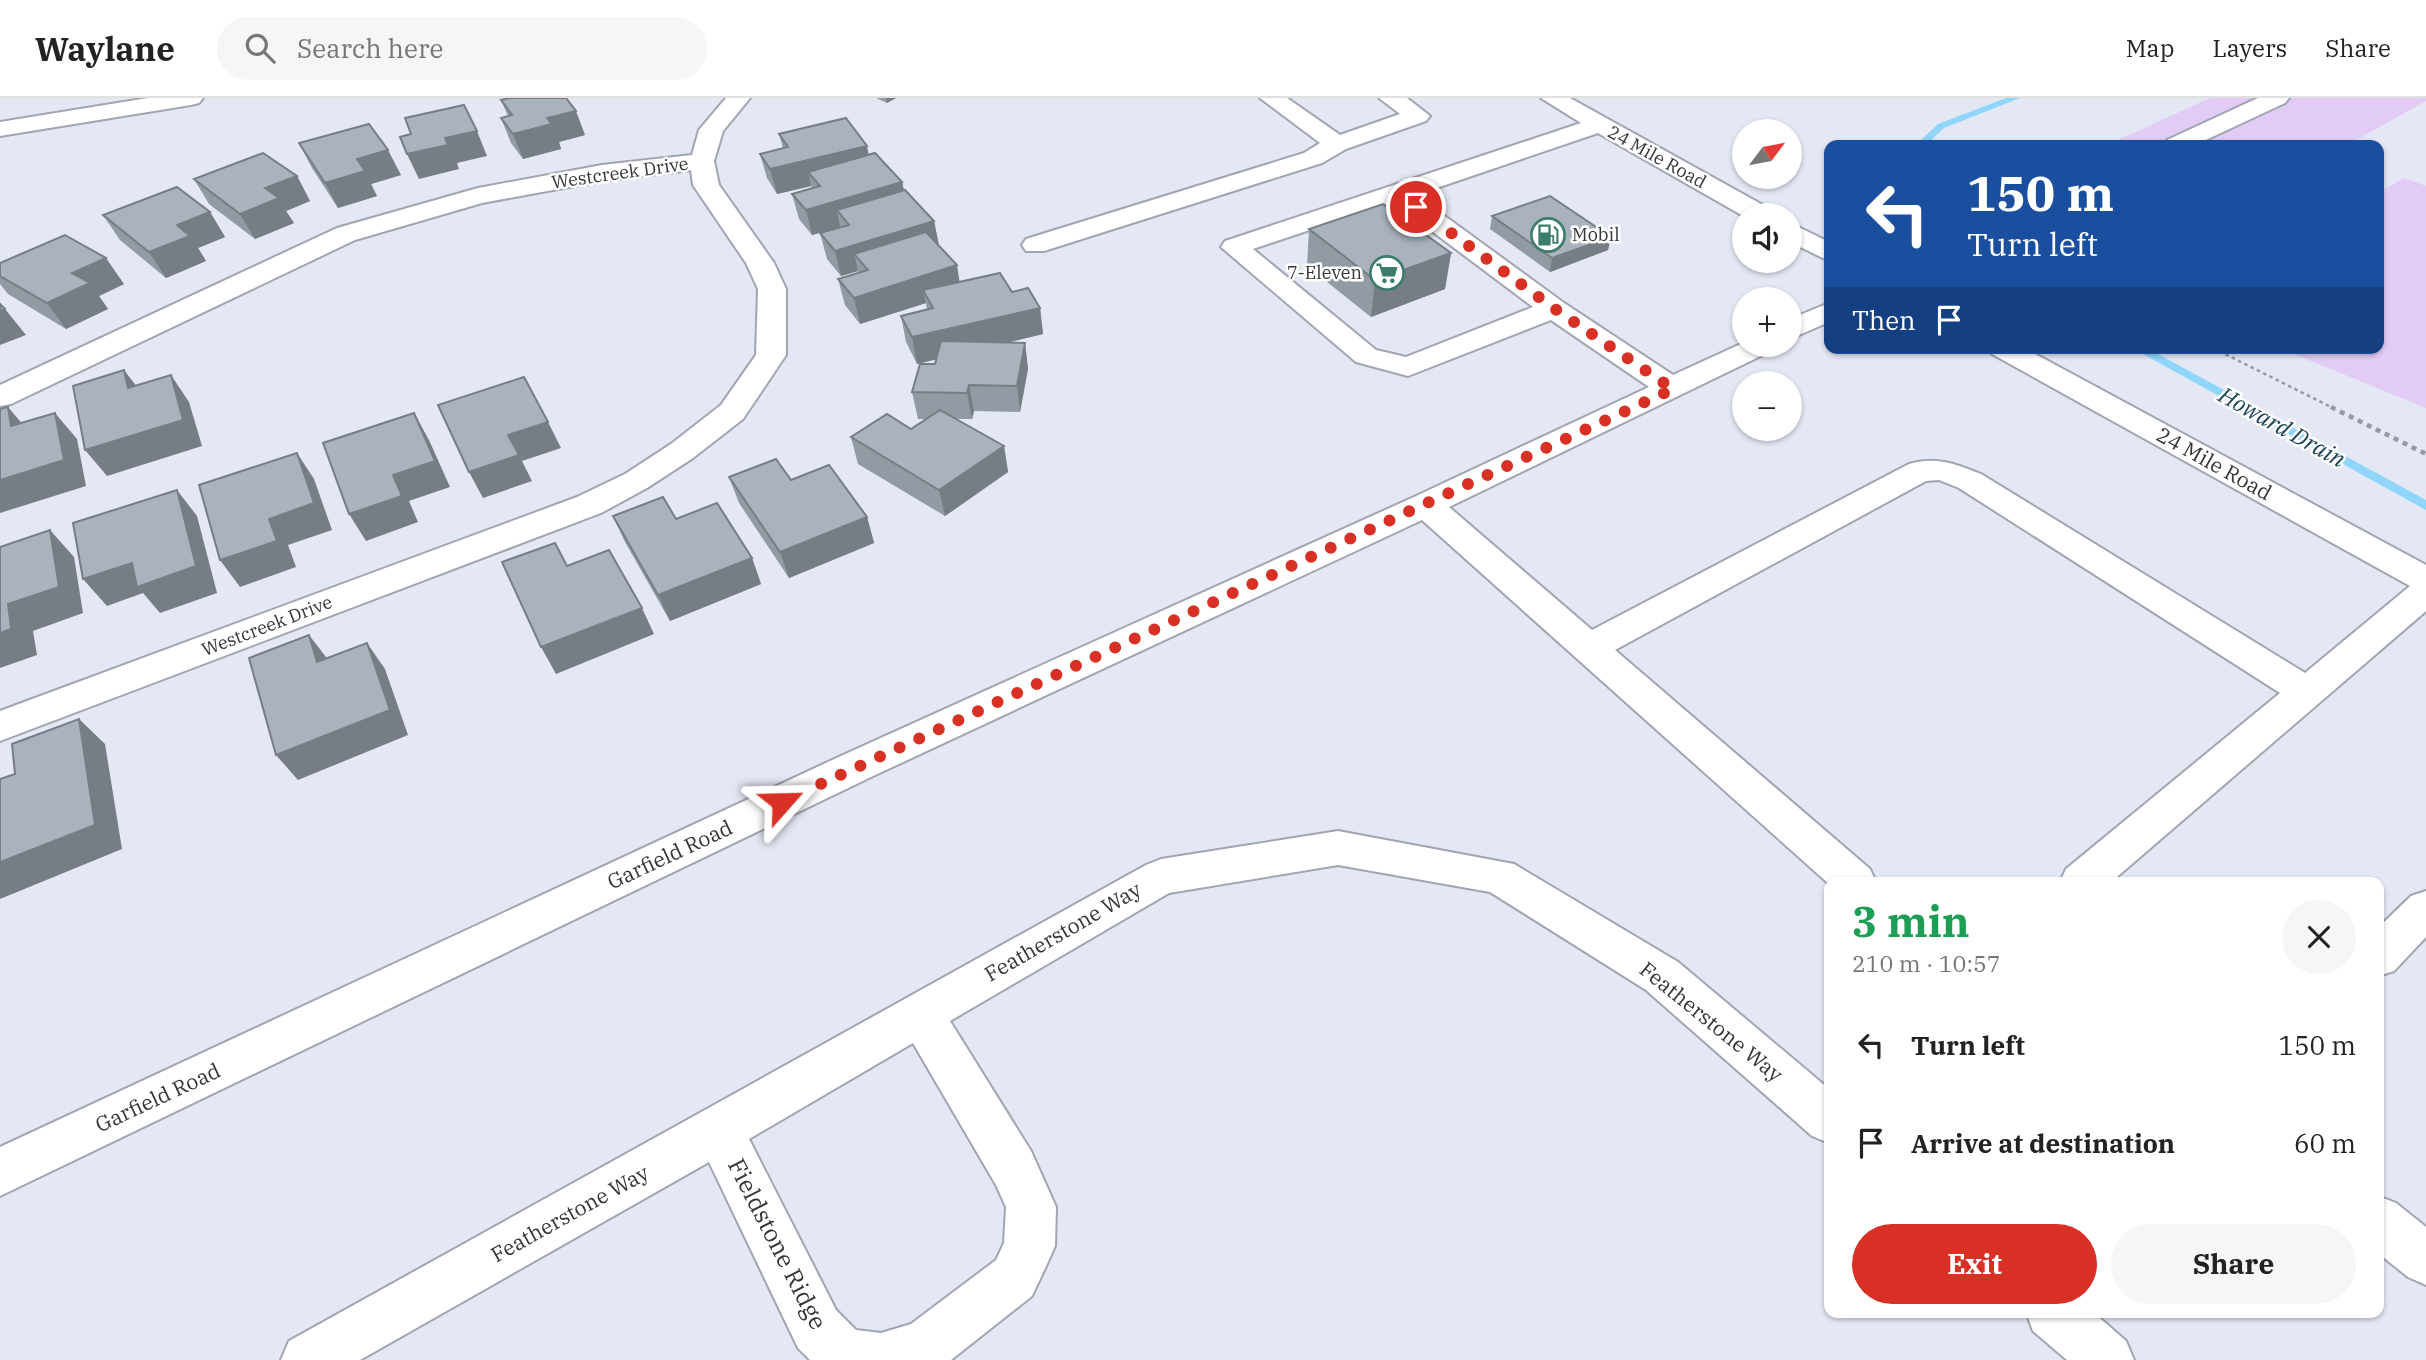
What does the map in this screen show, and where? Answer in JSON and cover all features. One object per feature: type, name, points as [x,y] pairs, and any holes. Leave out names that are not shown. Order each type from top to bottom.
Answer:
[{"type":"street","points":[[0,129],[191,98]]},
{"type":"street","points":[[702,160],[711,130],[738,98]]},
{"type":"street","points":[[1272,98],[1337,144]]},
{"type":"street","points":[[1035,245],[1313,158],[1337,144],[1418,116],[1391,98]]},
{"type":"street","name":"24 Mile Road","points":[[1553,98],[1739,203]]},
{"type":"street","points":[[2187,140],[2277,98]]},
{"type":"street","points":[[1555,309],[1408,367],[1366,356],[1234,247],[1599,125]]},
{"type":"street","name":"Westcreek Drive","points":[[0,397],[346,234],[478,195],[601,173],[702,160],[706,185],[760,263],[772,289],[771,355],[732,412],[682,451],[636,481],[589,505],[0,726]]},
{"type":"street","points":[[1396,193],[1555,309],[1673,389]]},
{"type":"street","points":[[1802,238],[1824,250]]},
{"type":"street","points":[[1802,324],[1824,313]]},
{"type":"street","name":"24 Mile Road","points":[[2013,354],[2426,580]]},
{"type":"street","name":"Garfield Road","points":[[0,1172],[858,766],[1426,505],[1737,357]]},
{"type":"street","points":[[1588,648],[1920,471],[1942,470],[1970,481],[2307,692]]},
{"type":"street","points":[[1426,505],[1848,877]]},
{"type":"street","points":[[2087,877],[2426,592]]},
{"type":"street","name":"Featherstone Way","points":[[308,1360],[719,1130],[1161,877],[1338,848],[1499,876],[1662,976],[1824,1116]]},
{"type":"street","points":[[2384,951],[2426,909]]},
{"type":"street","name":"Fieldstone Ridge","points":[[719,1130],[817,1329],[843,1356],[881,1360],[925,1347],[1014,1278],[1029,1246],[1031,1207],[1014,1168],[920,1013]]},
{"type":"street","points":[[2384,1226],[2426,1258]]},
{"type":"street","points":[[2059,1318],[2107,1360]]},
{"type":"path","points":[[2225,354],[2426,454]]},
{"type":"shaded area","points":[[2210,98],[2426,98],[2426,101],[2356,140],[2118,140]]},
{"type":"shaded area","points":[[2404,178],[2426,186],[2426,408],[2294,354],[2384,354],[2384,190]]},
{"type":"building","points":[[566,98],[576,111],[547,118],[552,124],[513,134],[501,118],[512,115],[501,100]]},
{"type":"building","points":[[464,105],[477,131],[445,138],[448,145],[407,154],[400,137],[411,134],[405,118]]},
{"type":"building","points":[[846,118],[867,146],[770,169],[760,154],[788,147],[779,134]]},
{"type":"building","points":[[369,124],[388,150],[357,159],[365,171],[325,183],[299,143]]},
{"type":"building","points":[[263,153],[297,176],[265,188],[279,198],[240,214],[194,179]]},
{"type":"building","points":[[875,153],[902,182],[806,210],[792,194],[820,186],[808,172]]},
{"type":"building","points":[[177,187],[210,212],[177,225],[190,236],[149,252],[103,215]]},
{"type":"building","points":[[905,190],[934,221],[835,251],[820,233],[849,225],[837,210]]},
{"type":"building","points":[[1550,196],[1611,237],[1552,258],[1492,216]]},
{"type":"building","points":[[1383,204],[1451,253],[1375,280],[1309,229]]},
{"type":"building","points":[[926,232],[957,265],[854,298],[838,279],[868,270],[854,254]]},
{"type":"building","points":[[65,235],[106,258],[72,273],[90,283],[47,303],[0,276],[0,263]]},
{"type":"building","points":[[1000,273],[1012,292],[1028,288],[1040,308],[912,337],[901,316],[933,308],[923,290]]},
{"type":"building","points":[[941,341],[1025,343],[1017,386],[969,385],[967,393],[912,392],[920,364],[935,364]]},
{"type":"building","points":[[124,370],[128,388],[171,375],[183,420],[85,450],[73,386]]},
{"type":"building","points":[[524,377],[548,422],[508,435],[519,455],[469,472],[438,405]]},
{"type":"building","points":[[8,407],[11,426],[55,413],[64,460],[0,480],[0,409]]},
{"type":"building","points":[[940,410],[1004,446],[939,490],[851,437],[887,414],[911,429]]},
{"type":"building","points":[[414,413],[435,461],[393,475],[402,496],[349,514],[323,443]]},
{"type":"building","points":[[297,453],[314,503],[269,519],[277,541],[220,560],[199,485]]},
{"type":"building","points":[[776,459],[791,480],[829,465],[867,517],[780,552],[729,477]]},
{"type":"building","points":[[177,490],[196,566],[137,587],[132,563],[83,579],[73,523]]},
{"type":"building","points":[[663,497],[676,519],[717,503],[752,558],[658,595],[613,516]]},
{"type":"building","points":[[50,530],[59,587],[8,604],[11,629],[0,633],[0,547]]},
{"type":"building","points":[[555,543],[567,566],[609,550],[642,608],[541,647],[502,562]]},
{"type":"building","points":[[309,635],[317,662],[367,643],[390,710],[276,755],[249,658]]},
{"type":"building","points":[[79,719],[95,825],[0,862],[0,779],[15,774],[12,744]]},
{"type":"waterway","name":"Howard Drain","points":[[1926,140],[1941,126],[2015,98]]},
{"type":"waterway","name":"Howard Drain","points":[[2149,354],[2426,506]]},
{"type":"place","name":"Mobil","points":[[1548,235]]},
{"type":"place","name":"7-Eleven","points":[[1387,273]]},
{"type":"route","points":[[782,802],[1673,389],[1555,309],[1416,207]]}]
